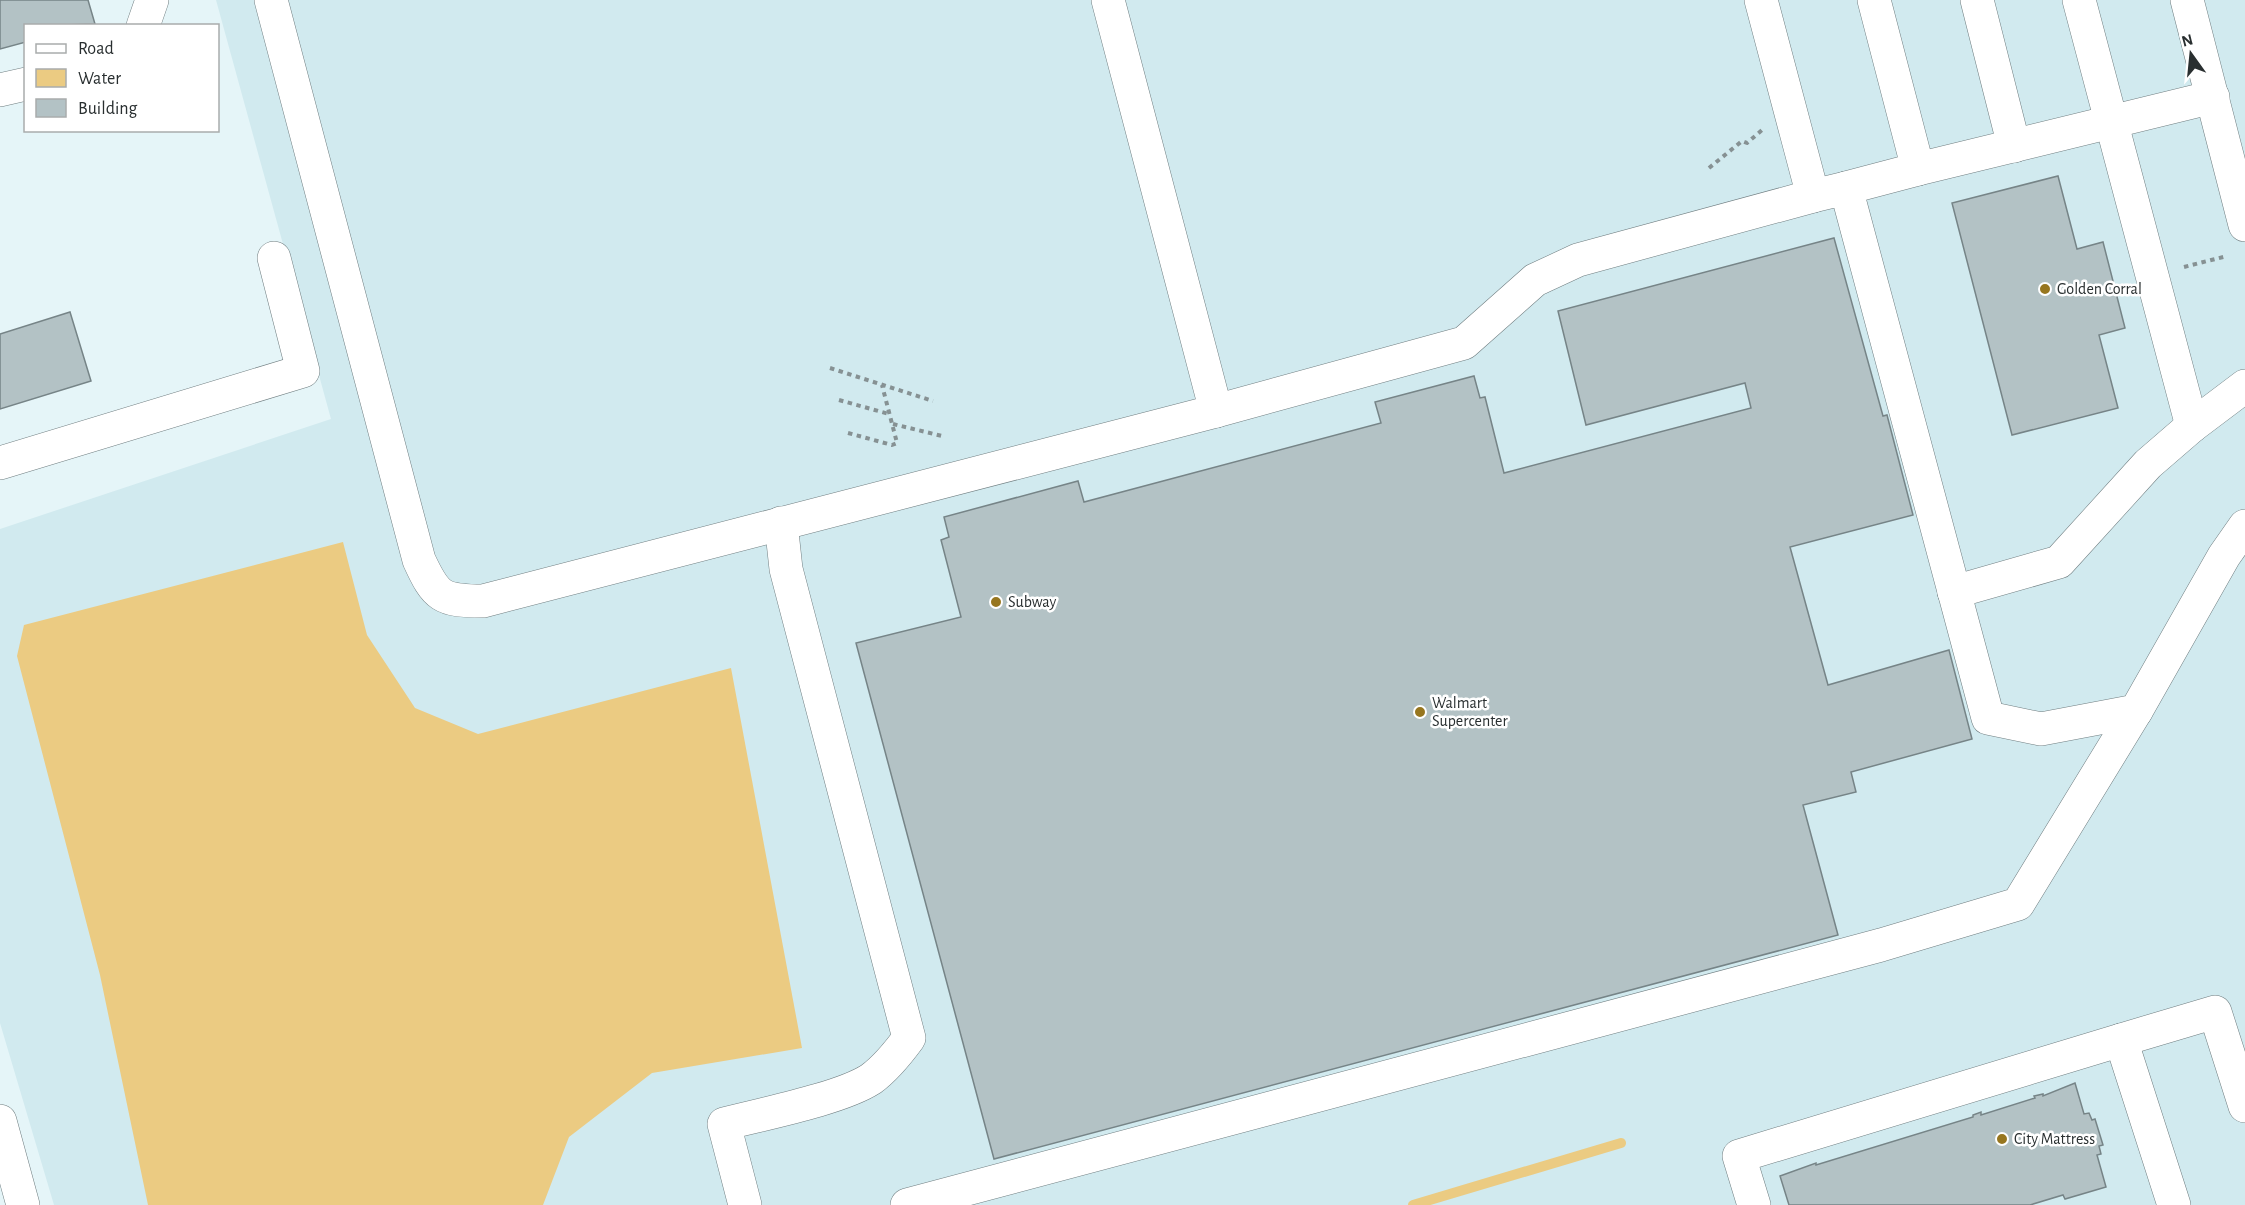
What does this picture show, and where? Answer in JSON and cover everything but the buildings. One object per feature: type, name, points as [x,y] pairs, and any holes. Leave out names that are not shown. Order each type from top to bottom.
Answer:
[{"type":"street","points":[[144,24],[152,0]]},
{"type":"street","points":[[271,0],[419,560],[432,589],[455,601],[483,601],[1216,411],[1464,343],[1536,280],[1578,260],[1918,169],[2213,97]]},
{"type":"street","points":[[1108,0],[1216,411]]},
{"type":"street","points":[[1761,0],[1813,196]]},
{"type":"street","points":[[1874,0],[1918,169]]},
{"type":"street","points":[[1977,0],[2014,146]]},
{"type":"street","points":[[2079,0],[2192,426]]},
{"type":"street","points":[[2187,0],[2245,225]]},
{"type":"street","points":[[0,90],[24,84]]},
{"type":"street","points":[[1846,189],[1988,718],[2041,729],[2136,711]]},
{"type":"street","points":[[0,463],[303,371],[274,258]]},
{"type":"street","points":[[1954,592],[2059,562],[2148,464],[2192,426],[2245,386]]},
{"type":"street","points":[[745,1205],[724,1124],[839,1092],[870,1079],[892,1060],[909,1038],[786,569],[781,523]]},
{"type":"street","points":[[907,1205],[1881,945],[2018,904],[2136,711],[2224,556],[2245,526]]},
{"type":"street","points":[[1754,1205],[1739,1156],[2216,1012],[2236,1049],[2245,1106]]},
{"type":"street","points":[[2121,1040],[2174,1205]]},
{"type":"street","points":[[0,1121],[23,1205]]},
{"type":"path","points":[[1709,168],[1742,141],[1748,146],[1763,128]]},
{"type":"path","points":[[2172,270],[2226,256]]},
{"type":"path","points":[[831,368],[933,402]]},
{"type":"path","points":[[848,433],[892,445],[897,443],[882,385]]},
{"type":"path","points":[[839,400],[890,414]]},
{"type":"path","points":[[892,424],[942,436]]},
{"type":"shaded area","points":[[216,0],[2245,0],[2245,1205],[54,1205],[0,1023],[0,529],[331,419]]},
{"type":"water","points":[[343,542],[367,635],[415,708],[478,734],[731,668],[802,1048],[652,1073],[569,1137],[543,1205],[148,1205],[100,975],[17,656],[24,625]]},
{"type":"waterway","points":[[1413,1205],[1621,1143]]},
{"type":"place","name":"Golden Corral","points":[[2045,289]]},
{"type":"place","name":"Subway","points":[[996,602]]},
{"type":"place","name":"Walmart Supercenter","points":[[1420,712]]},
{"type":"place","name":"City Mattress","points":[[2002,1139]]}]
